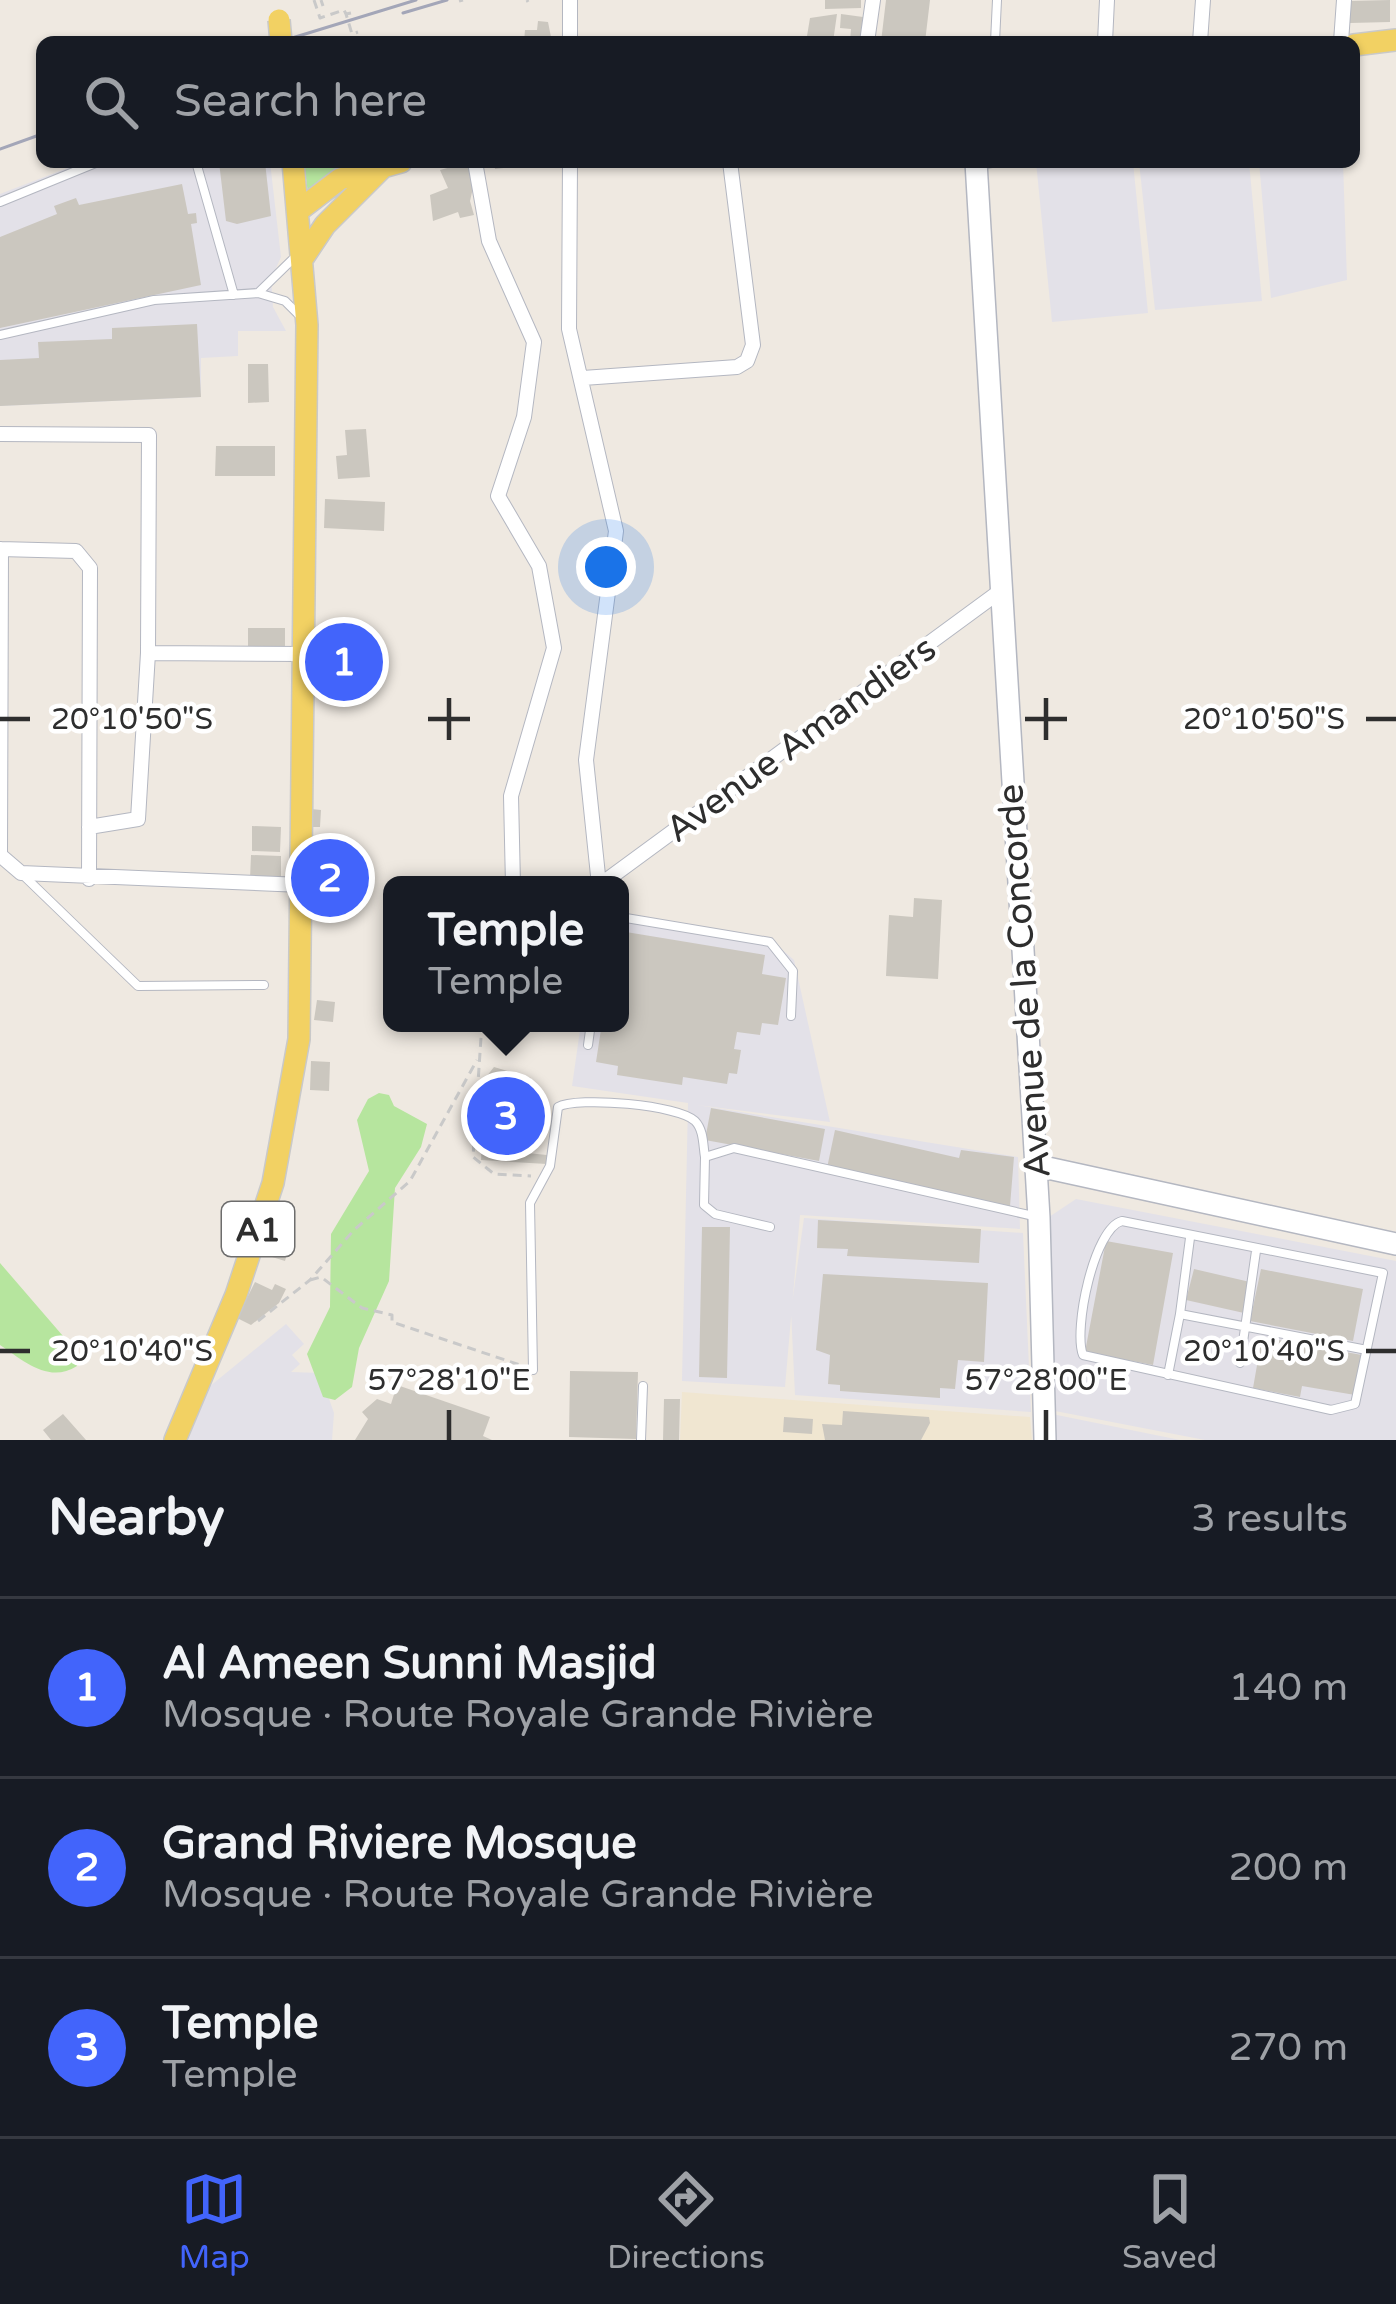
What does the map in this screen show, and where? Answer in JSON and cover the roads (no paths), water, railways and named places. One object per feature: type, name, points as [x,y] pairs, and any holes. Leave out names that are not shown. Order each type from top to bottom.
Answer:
[{"type":"main road","points":[[1360,44],[1396,40]]},
{"type":"main road","name":"A1","points":[[175,1440],[236,1295],[274,1183],[299,1039],[307,326],[294,168]]},
{"type":"main road","points":[[298,211],[340,179],[380,168]]},
{"type":"main road","points":[[302,254],[344,204],[387,168]]},
{"type":"main road","points":[[298,211],[324,214],[344,204]]},
{"type":"street","points":[[570,0],[570,36]]},
{"type":"street","points":[[868,36],[873,0]]},
{"type":"street","points":[[1105,36],[1107,0]]},
{"type":"street","points":[[1200,36],[1203,0]]},
{"type":"street","points":[[1341,36],[1344,0]]},
{"type":"street","points":[[476,168],[489,241],[534,342],[524,417],[498,496],[539,566],[554,648],[511,796],[513,876]]},
{"type":"street","points":[[570,168],[569,328],[616,531],[586,760],[598,876]]},
{"type":"street","points":[[583,378],[737,368],[747,361],[752,345],[731,168]]},
{"type":"street","name":"Avenue de la Concorde","points":[[984,168],[999,592],[1039,1217],[1045,1440]]},
{"type":"street","points":[[0,434],[149,435],[148,653],[138,819],[89,826]]},
{"type":"street","points":[[89,879],[90,568],[76,551],[1,549],[0,855],[21,873],[89,879],[302,885]]},
{"type":"street","name":"Avenue Amandiers","points":[[611,876],[999,592]]},
{"type":"street","points":[[148,653],[306,654]]},
{"type":"street","points":[[1034,1165],[1396,1244]]},
{"type":"lane","points":[[995,36],[997,0]]},
{"type":"lane","points":[[0,202],[83,168]]},
{"type":"lane","points":[[198,168],[234,295]]},
{"type":"lane","points":[[258,293],[302,254]]},
{"type":"lane","points":[[0,335],[154,300],[258,293],[285,301],[307,326]]},
{"type":"lane","points":[[21,873],[138,986],[265,986]]},
{"type":"lane","points":[[629,918],[770,942],[793,971],[791,1016]]},
{"type":"lane","points":[[588,1046],[590,1032]]},
{"type":"lane","points":[[533,1370],[530,1203],[545,1176],[554,1116],[567,1102],[683,1112],[700,1129],[704,1205],[716,1214],[770,1227]]},
{"type":"lane","points":[[705,1157],[734,1148],[1039,1217]]},
{"type":"lane","points":[[1383,1273],[1350,1410],[1088,1358],[1079,1346],[1099,1240],[1108,1226],[1122,1221],[1396,1275]]},
{"type":"lane","points":[[1168,1375],[1190,1238]]},
{"type":"lane","points":[[1240,1363],[1256,1250]]},
{"type":"lane","points":[[1180,1314],[1367,1350]]},
{"type":"lane","points":[[641,1440],[643,1386]]},
{"type":"tram line","points":[[299,36],[416,0]]},
{"type":"tram line","points":[[403,13],[447,0]]},
{"type":"tram line","points":[[0,149],[36,136]]},
{"type":"place","name":"Al Ameen Sunni Masjid","points":[[344,662]]},
{"type":"place","name":"Grand Riviere Mosque","points":[[330,878]]},
{"type":"place","name":"Temple","points":[[506,1116]]}]
